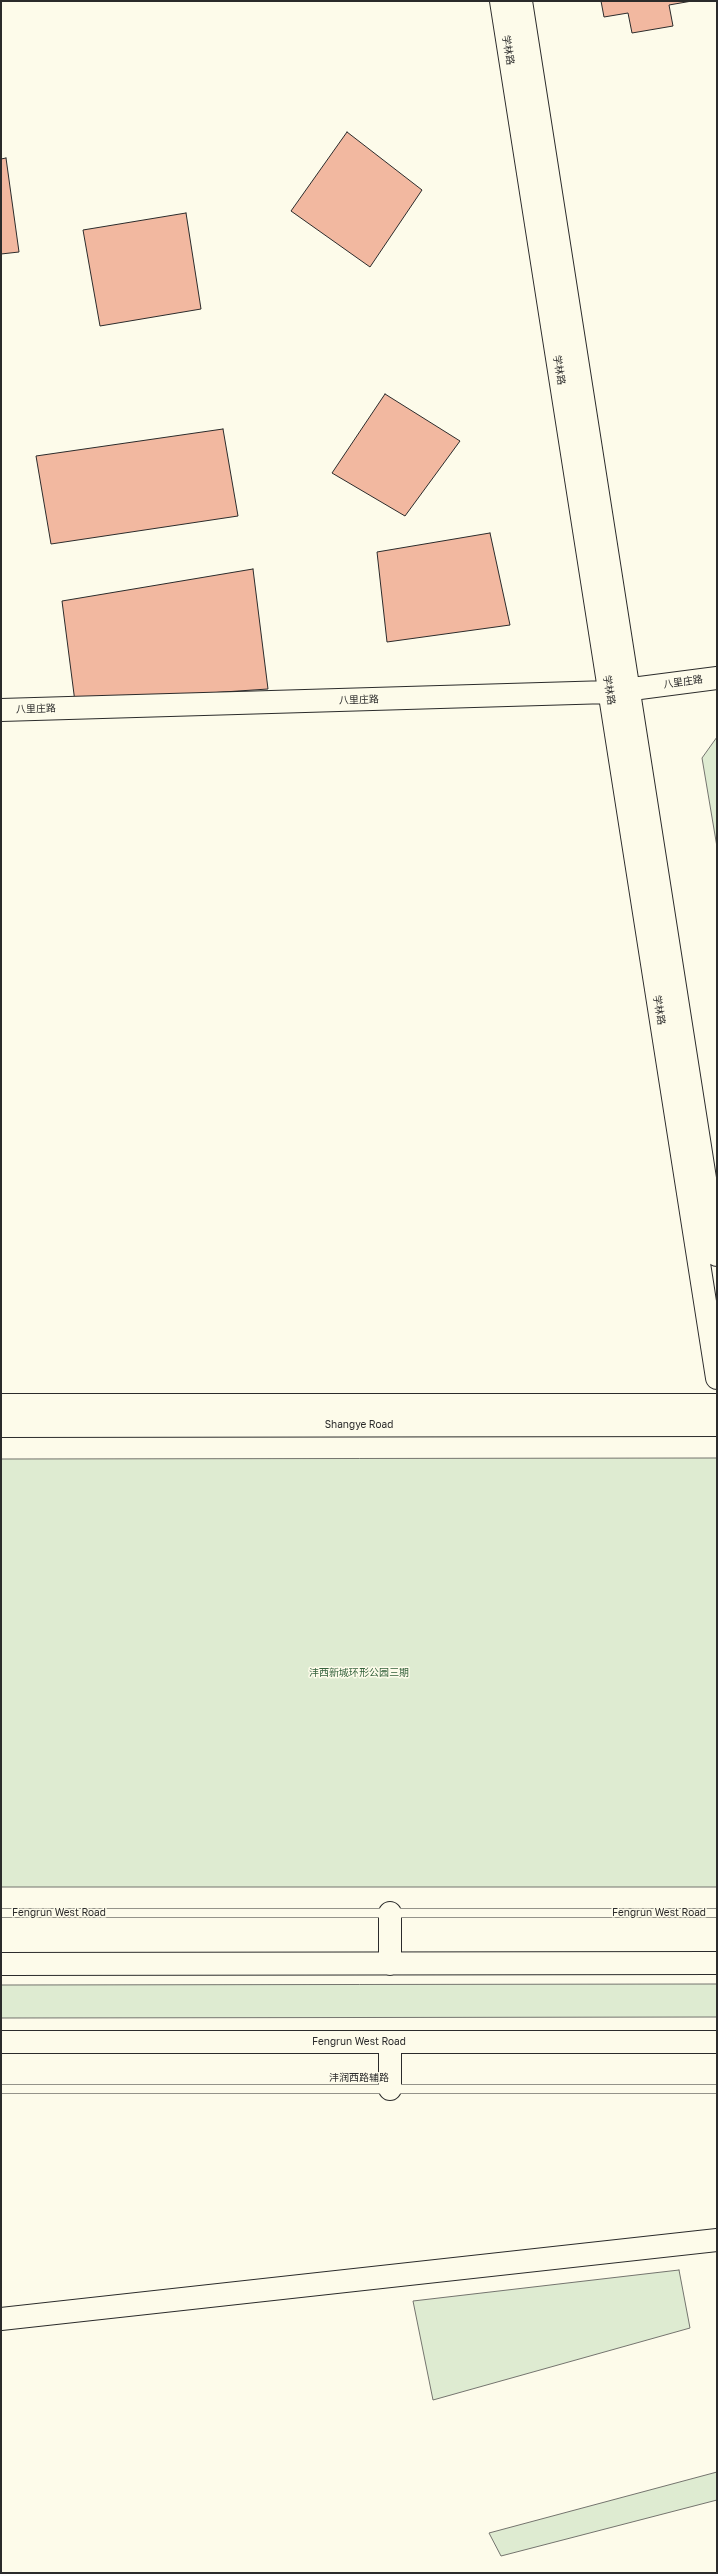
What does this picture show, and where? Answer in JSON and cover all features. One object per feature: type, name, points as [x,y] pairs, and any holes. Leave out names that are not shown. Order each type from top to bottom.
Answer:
[{"type":"street","name":"学林路","points":[[501,1],[717,1254]]},
{"type":"street","name":"学林路","points":[[521,1],[717,1378]]},
{"type":"street","name":"八里庄路","points":[[1,710],[619,691],[717,678]]},
{"type":"street","name":"Shangye Road","points":[[1,1405],[717,1405]]},
{"type":"street","name":"Shangye Road","points":[[1,1426],[717,1425]]},
{"type":"street","points":[[390,1913],[390,1964]]},
{"type":"street","points":[[1,1964],[717,1963]]},
{"type":"street","name":"Fengrun West Road","points":[[1,2042],[717,2042]]},
{"type":"street","points":[[390,2042],[390,2089]]},
{"type":"street","points":[[1,2319],[717,2240]]},
{"type":"lane","name":"Fengrun West Road","points":[[1,1913],[717,1913]]},
{"type":"lane","name":"沣润西路辅路","points":[[1,2089],[717,2089]]},
{"type":"green space","points":[[717,737],[717,847],[702,758]]},
{"type":"green space","name":"沣西新城环形公园三期","points":[[717,1458],[717,1887],[1,1887],[1,1459]]},
{"type":"green space","points":[[717,1984],[717,2017],[1,2018],[1,1985]]},
{"type":"green space","points":[[679,2270],[690,2328],[433,2400],[413,2301]]},
{"type":"green space","points":[[717,2472],[717,2500],[501,2556],[489,2533]]},
{"type":"building","points":[[601,1],[692,1],[669,5],[673,26],[632,33],[628,13],[604,17]]},
{"type":"building","points":[[347,132],[422,190],[370,267],[291,211]]},
{"type":"building","points":[[6,158],[19,252],[1,254],[1,159]]},
{"type":"building","points":[[186,213],[201,309],[100,326],[83,230]]},
{"type":"building","points":[[385,394],[460,441],[405,516],[332,473]]},
{"type":"building","points":[[223,429],[238,516],[51,544],[36,456]]},
{"type":"building","points":[[490,533],[510,625],[387,642],[377,552]]},
{"type":"building","points":[[253,569],[268,689],[75,702],[62,601]]}]
